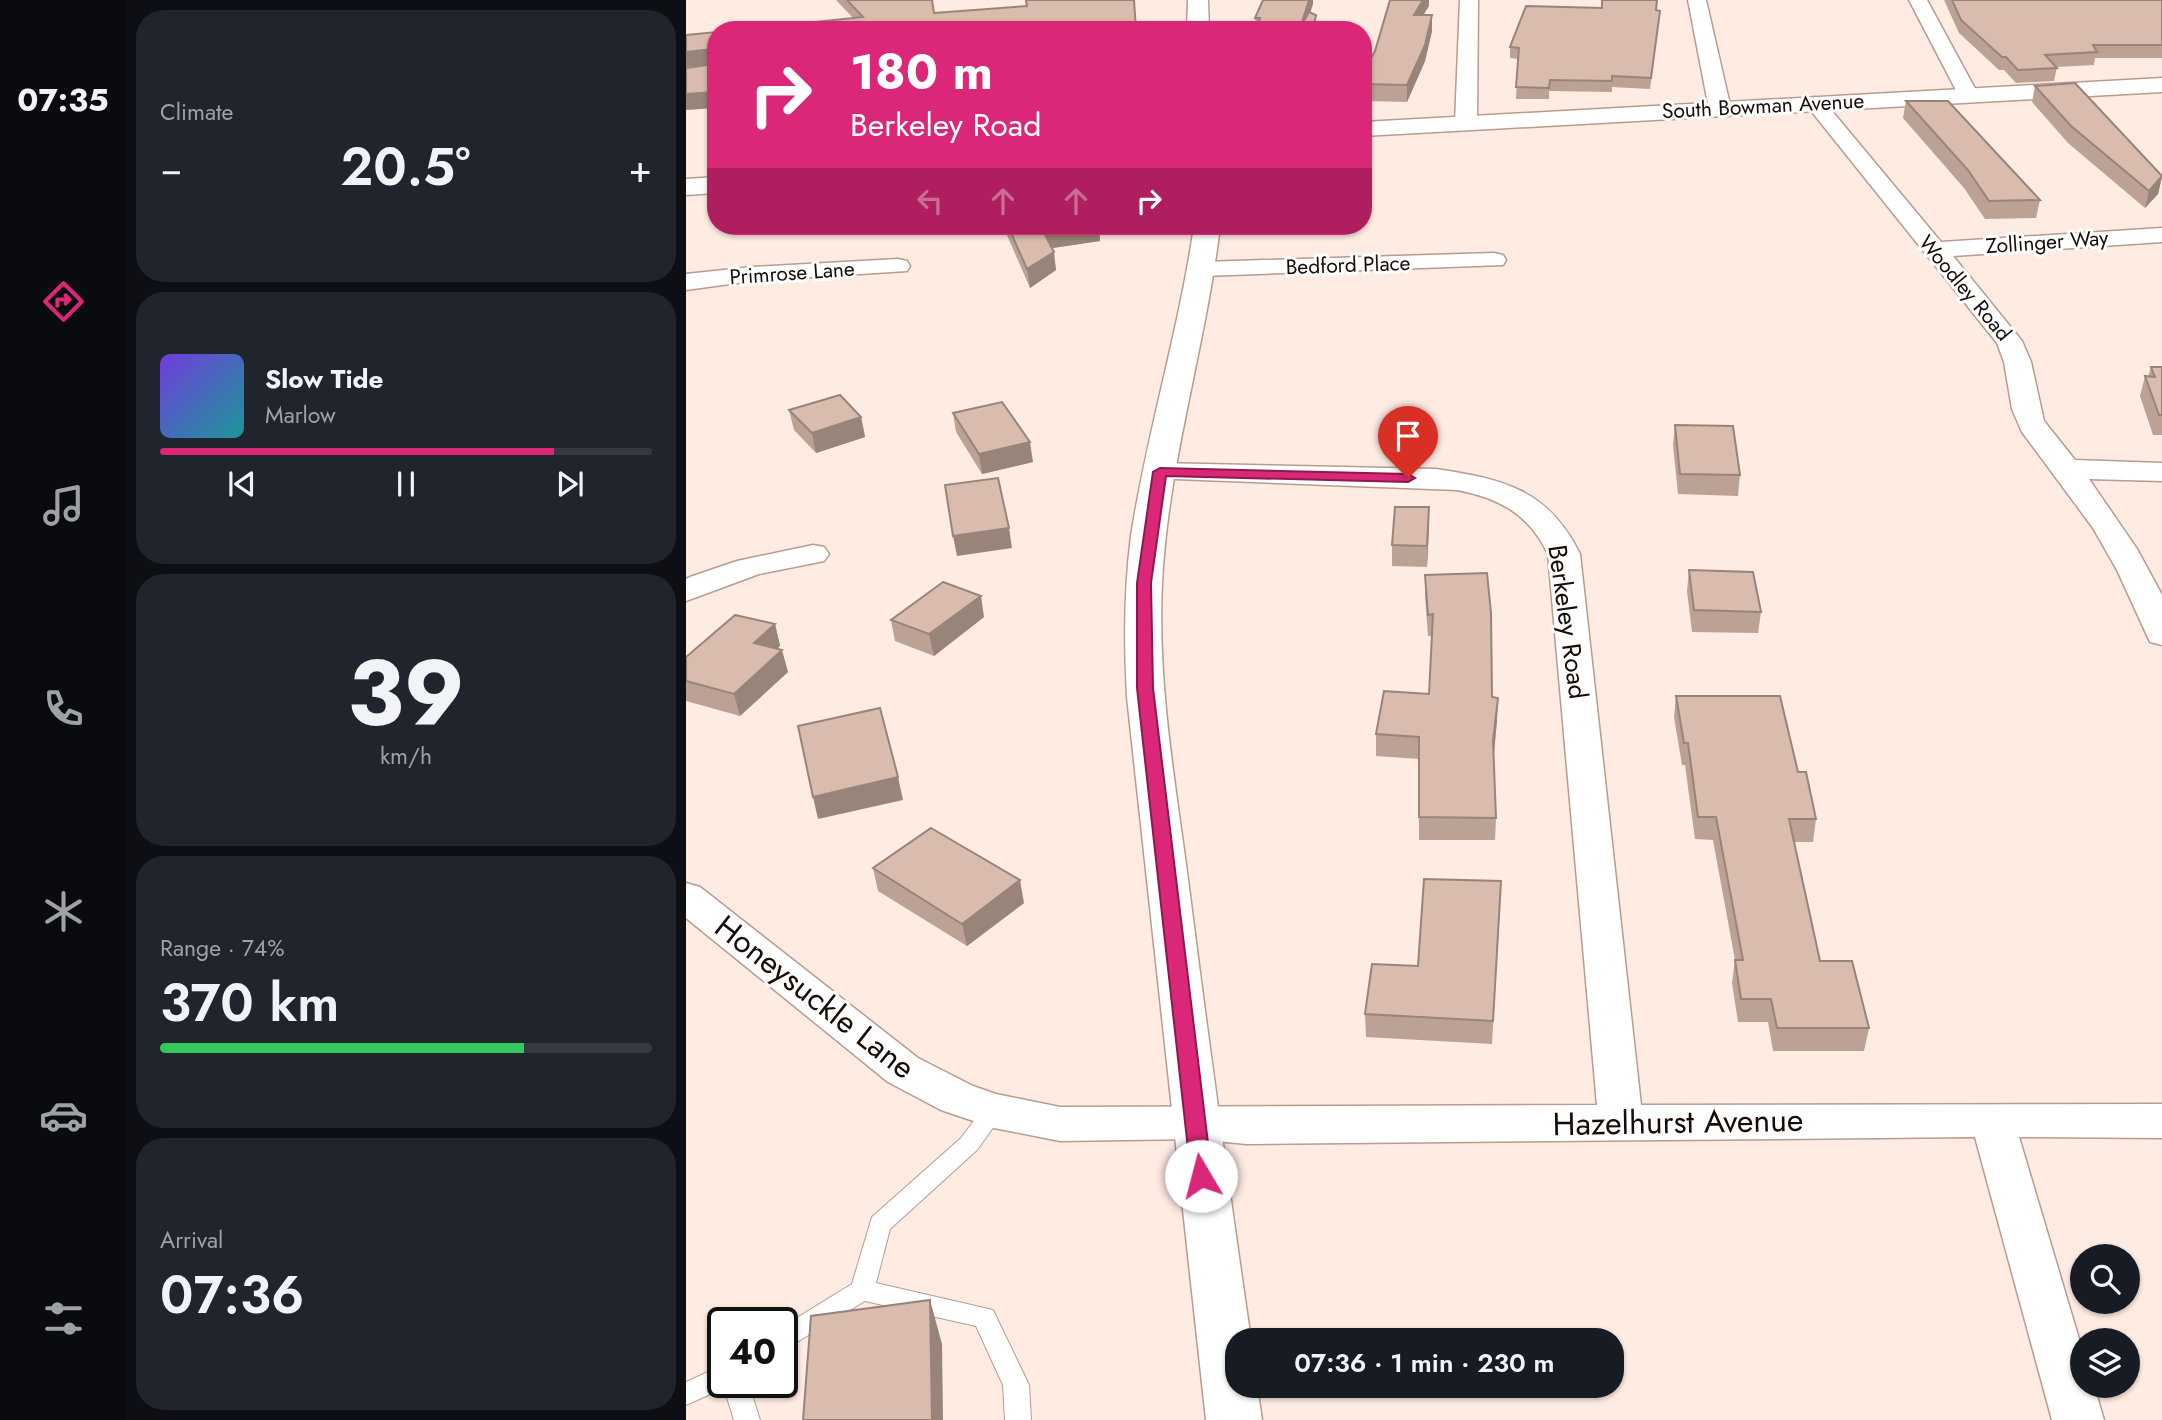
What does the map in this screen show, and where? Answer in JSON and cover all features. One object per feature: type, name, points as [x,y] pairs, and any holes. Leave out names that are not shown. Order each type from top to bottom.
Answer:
[{"type":"street","points":[[1198,0],[1198,21]]},
{"type":"street","points":[[1466,123],[1469,0]]},
{"type":"street","points":[[1697,0],[1720,109]]},
{"type":"street","points":[[1918,0],[1968,94]]},
{"type":"street","name":"South Bowman Avenue","points":[[1372,128],[2162,85]]},
{"type":"street","name":"Woodley Road","points":[[1815,103],[2015,349],[2021,398],[2035,431],[2122,547],[2162,635]]},
{"type":"street","points":[[686,187],[707,186]]},
{"type":"street","points":[[1206,235],[1203,269],[1160,472],[1144,583],[1145,688],[1194,1122],[1234,1420]]},
{"type":"street","name":"Zollinger Way","points":[[1933,250],[2162,236]]},
{"type":"street","name":"Bedford Place","points":[[1203,269],[1494,260]]},
{"type":"street","name":"Primrose Lane","points":[[686,282],[752,274],[898,265]]},
{"type":"street","points":[[2066,469],[2162,472]]},
{"type":"street","name":"Berkeley Road","points":[[1160,472],[1436,478],[1470,483],[1490,488],[1527,505],[1543,516],[1555,532],[1564,554],[1621,1122]]},
{"type":"street","points":[[686,591],[717,575],[749,565],[813,554]]},
{"type":"street","name":"Honeysuckle Lane","points":[[686,897],[903,1070],[957,1098],[994,1111],[1060,1124],[1194,1122]]},
{"type":"street","points":[[1992,1119],[2078,1420]]},
{"type":"street","name":"Hazelhurst Avenue","points":[[1194,1122],[1247,1126],[1992,1119],[2162,1121]]},
{"type":"lane","points":[[798,1330],[862,1290],[880,1224],[969,1144],[994,1111]]},
{"type":"lane","points":[[862,1290],[984,1317],[1016,1385],[1018,1420]]},
{"type":"lane","points":[[686,1394],[707,1384]]},
{"type":"lane","points":[[740,1398],[747,1420]]},
{"type":"building","points":[[847,0],[932,0],[934,13],[1027,6],[1026,0],[1134,0],[1135,21],[825,21],[863,17]]},
{"type":"building","points":[[1263,0],[1309,0],[1302,21],[1259,21],[1260,18],[1255,18]]},
{"type":"building","points":[[1390,0],[1423,0],[1414,15],[1432,15],[1425,45],[1407,85],[1372,84],[1372,56]]},
{"type":"building","points":[[1602,0],[1657,0],[1656,10],[1660,11],[1651,78],[1612,76],[1612,81],[1550,80],[1549,88],[1516,87],[1519,48],[1510,47],[1526,6],[1602,8]]},
{"type":"building","points":[[1952,0],[2162,0],[2162,45],[2093,45],[2097,52],[2045,55],[2057,68],[2018,70],[1961,20]]},
{"type":"building","points":[[1309,12],[1316,15],[1315,21],[1304,21]]},
{"type":"building","points":[[707,33],[707,50],[686,52],[686,35]]},
{"type":"building","points":[[707,65],[707,93],[686,94],[686,68]]},
{"type":"building","points":[[2075,83],[2162,176],[2149,191],[2071,126],[2035,86]]},
{"type":"building","points":[[1906,101],[1948,101],[2040,200],[1989,201],[1968,170]]},
{"type":"building","points":[[1012,235],[1045,235],[1054,252],[1027,269]]},
{"type":"building","points":[[2151,367],[2162,367],[2162,415],[2159,415],[2145,376],[2155,377]]},
{"type":"building","points":[[840,395],[861,417],[812,433],[789,410]]},
{"type":"building","points":[[1002,402],[1030,442],[979,454],[953,413]]},
{"type":"building","points":[[1675,425],[1733,426],[1740,475],[1680,474]]},
{"type":"building","points":[[998,478],[1009,528],[953,536],[945,485]]},
{"type":"building","points":[[1395,507],[1429,507],[1427,546],[1392,545]]},
{"type":"building","points":[[1689,570],[1753,572],[1761,612],[1694,610]]},
{"type":"building","points":[[1487,573],[1491,613],[1492,697],[1498,698],[1493,741],[1496,818],[1419,817],[1419,737],[1376,734],[1384,691],[1429,694],[1433,614],[1428,615],[1425,575]]},
{"type":"building","points":[[943,582],[981,596],[929,634],[891,620]]},
{"type":"building","points":[[735,615],[775,624],[754,643],[782,650],[734,694],[686,681],[686,657]]},
{"type":"building","points":[[1676,696],[1780,696],[1798,772],[1806,772],[1816,819],[1789,819],[1820,961],[1852,961],[1869,1028],[1777,1028],[1771,999],[1741,999],[1735,960],[1743,960],[1716,817],[1698,817],[1688,743],[1684,743]]},
{"type":"building","points":[[880,708],[898,777],[813,797],[798,726]]},
{"type":"building","points":[[931,828],[1020,880],[962,924],[873,868]]},
{"type":"building","points":[[1424,879],[1501,881],[1493,1021],[1365,1014],[1372,964],[1418,966]]},
{"type":"building","points":[[930,1300],[932,1420],[803,1420],[811,1316]]},
{"type":"route","points":[[1201,1176],[1145,688],[1144,583],[1160,472],[1408,478]]}]
